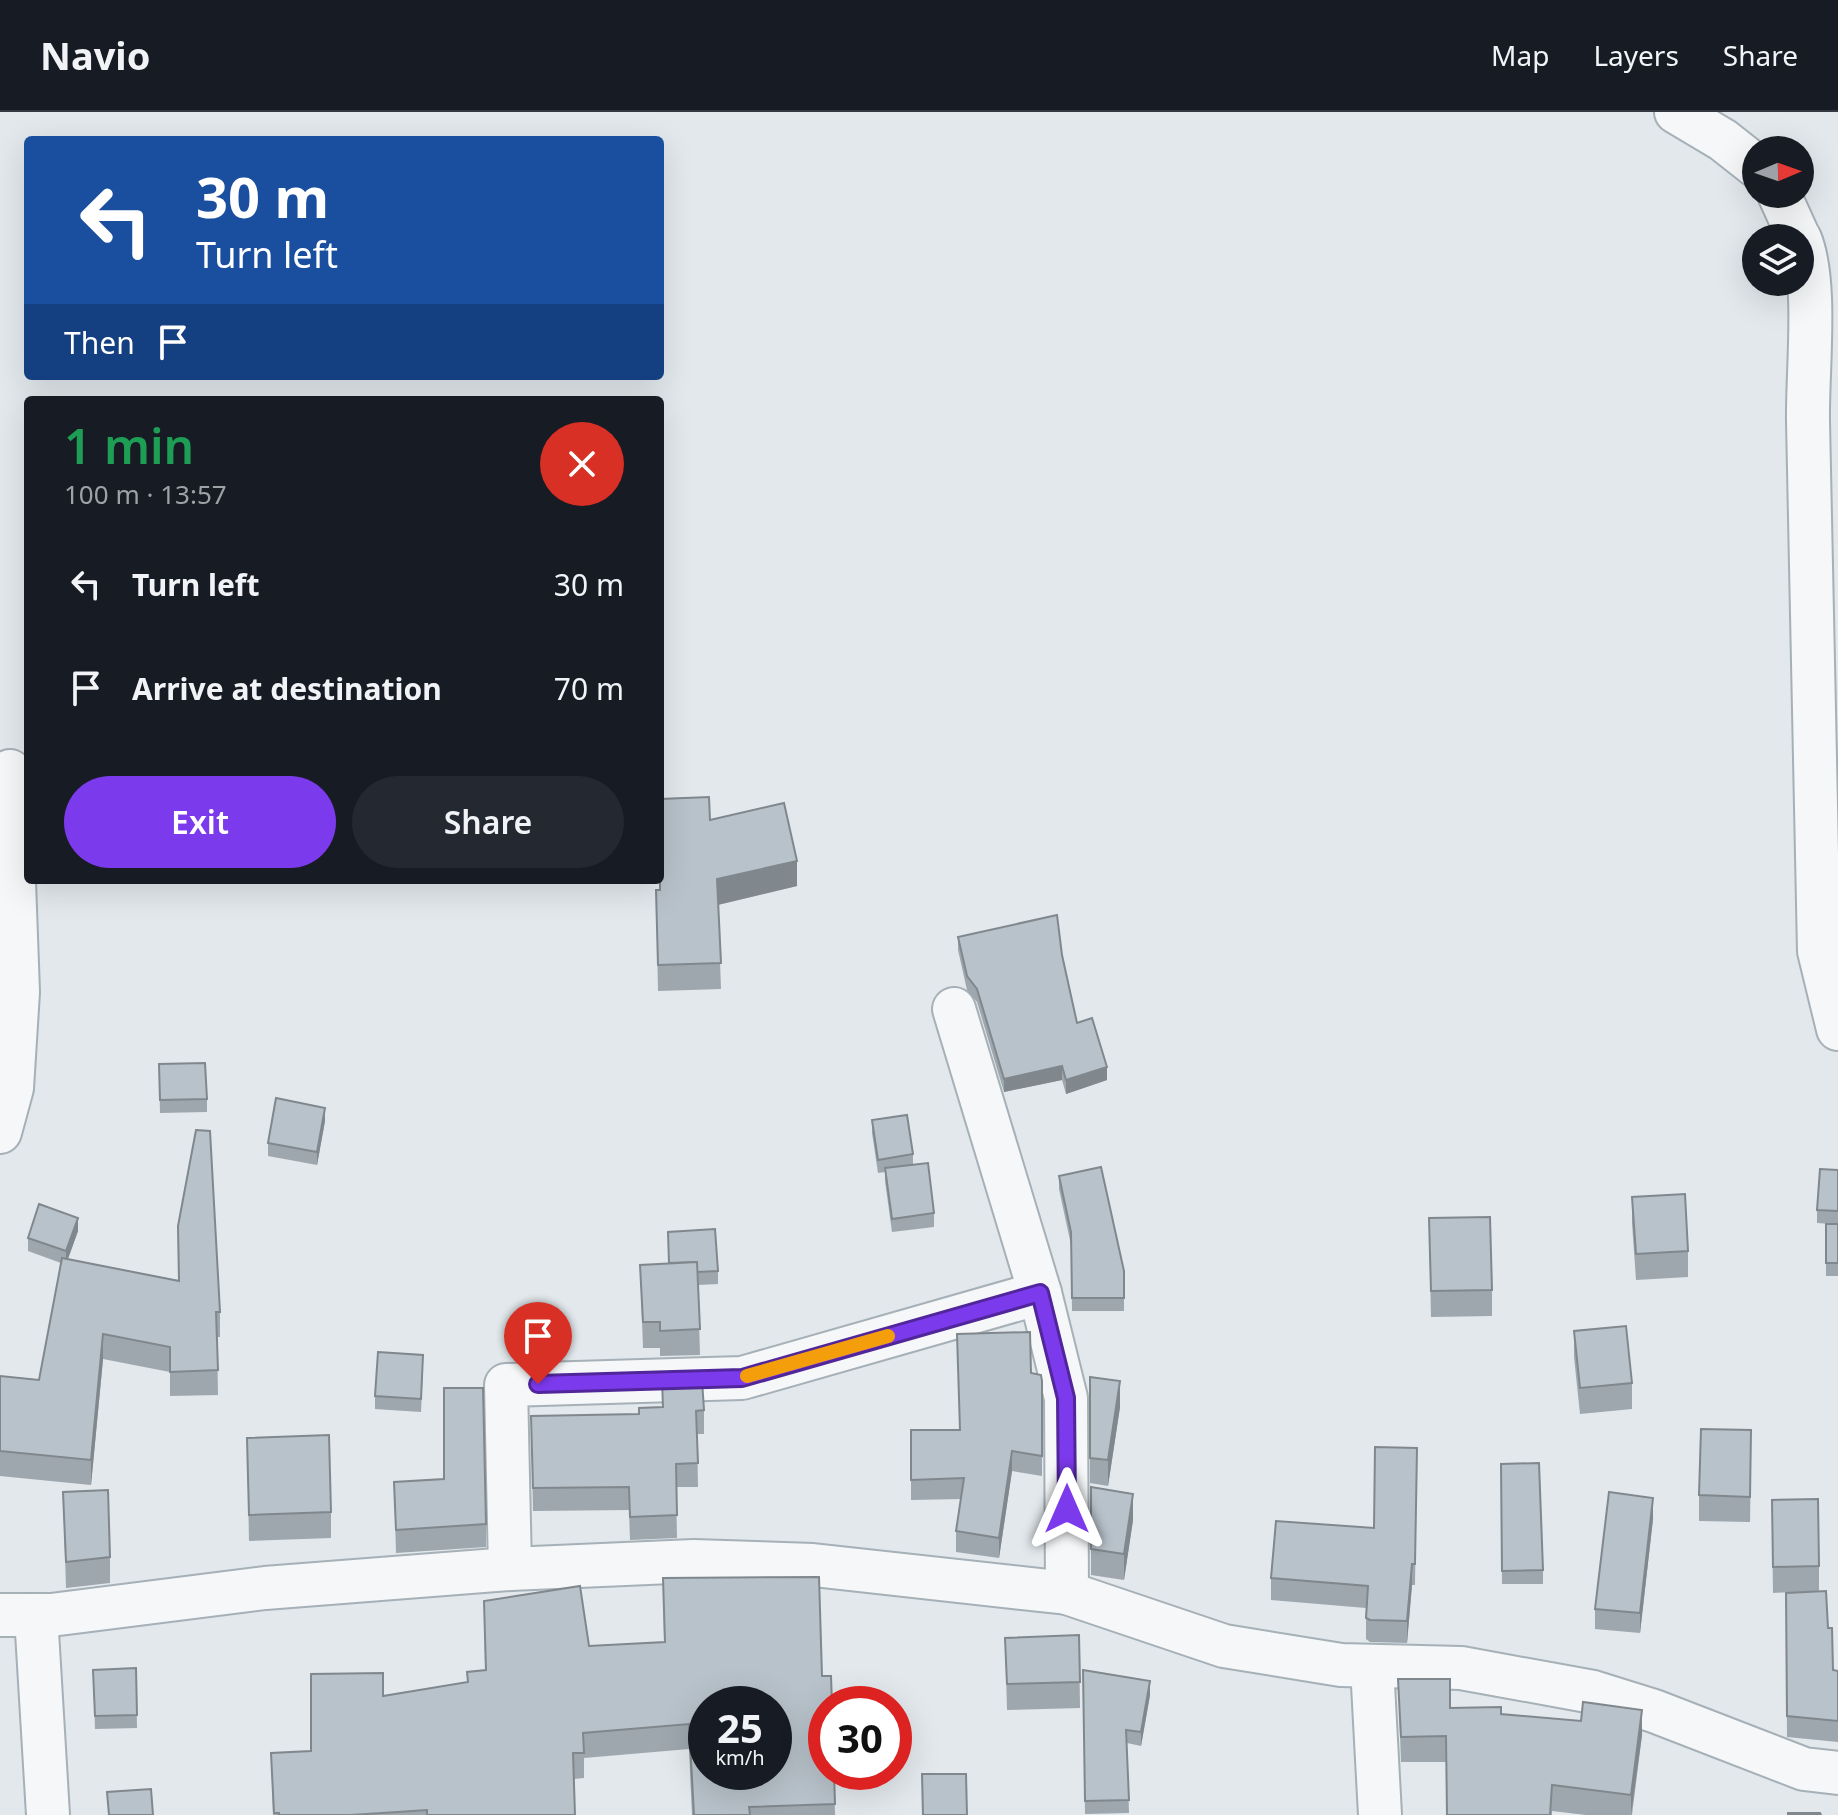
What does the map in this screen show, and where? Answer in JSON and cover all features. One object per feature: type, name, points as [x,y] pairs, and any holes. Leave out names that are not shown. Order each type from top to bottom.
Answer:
[{"type":"street","points":[[1676,112],[1742,155]]},
{"type":"street","points":[[1809,296],[1808,397],[1819,951],[1838,1029]]},
{"type":"street","points":[[0,1132],[12,1088],[18,992],[10,771]]},
{"type":"street","points":[[954,1009],[1040,1293],[1066,1398],[1067,1593]]},
{"type":"street","points":[[510,1569],[506,1385],[742,1378],[1040,1293]]},
{"type":"street","points":[[48,1815],[18,1615],[265,1588],[510,1569],[694,1561],[813,1565],[1067,1593],[1224,1646],[1341,1665],[1461,1668],[1593,1692],[1654,1711],[1804,1769],[1838,1773]]},
{"type":"street","points":[[1372,1666],[1380,1815]]},
{"type":"building","points":[[709,797],[710,820],[784,803],[797,861],[717,879],[721,963],[658,965],[656,890],[664,884],[664,799]]},
{"type":"building","points":[[1057,915],[1077,1023],[1092,1018],[1107,1067],[1066,1080],[1062,1066],[1004,1079],[977,989],[967,976],[958,937]]},
{"type":"building","points":[[205,1063],[207,1099],[160,1100],[159,1064]]},
{"type":"building","points":[[276,1098],[325,1108],[317,1152],[268,1143]]},
{"type":"building","points":[[907,1115],[913,1154],[878,1160],[872,1120]]},
{"type":"building","points":[[196,1130],[210,1131],[220,1312],[216,1312],[218,1370],[170,1372],[170,1347],[103,1334],[91,1460],[0,1451],[0,1376],[39,1380],[62,1258],[179,1281],[178,1226]]},
{"type":"building","points":[[928,1163],[934,1213],[892,1219],[885,1168]]},
{"type":"building","points":[[1101,1167],[1124,1271],[1124,1298],[1072,1298],[1071,1232],[1059,1176]]},
{"type":"building","points":[[1820,1169],[1838,1170],[1838,1211],[1817,1210]]},
{"type":"building","points":[[1685,1194],[1688,1251],[1636,1254],[1632,1197]]},
{"type":"building","points":[[39,1204],[78,1218],[66,1251],[28,1238]]},
{"type":"building","points":[[1490,1217],[1492,1290],[1431,1291],[1429,1218]]},
{"type":"building","points":[[1826,1224],[1838,1224],[1838,1263],[1826,1263]]},
{"type":"building","points":[[715,1229],[718,1271],[697,1272],[697,1262],[669,1263],[668,1232]]},
{"type":"building","points":[[697,1262],[700,1329],[660,1331],[660,1322],[643,1322],[640,1265]]},
{"type":"building","points":[[1626,1326],[1632,1383],[1580,1388],[1574,1331]]},
{"type":"building","points":[[1030,1332],[1031,1373],[1041,1375],[1042,1381],[1042,1456],[1012,1451],[999,1538],[956,1531],[964,1478],[911,1480],[911,1430],[960,1430],[957,1334]]},
{"type":"building","points":[[378,1352],[423,1355],[421,1399],[375,1396]]},
{"type":"building","points":[[1090,1377],[1120,1381],[1108,1460],[1090,1458]]},
{"type":"building","points":[[702,1380],[704,1410],[696,1411],[698,1463],[676,1464],[677,1515],[630,1517],[629,1487],[533,1488],[531,1416],[639,1414],[639,1408],[663,1407],[662,1381]]},
{"type":"building","points":[[444,1388],[483,1388],[486,1524],[396,1530],[394,1482],[444,1479]]},
{"type":"building","points":[[1701,1429],[1751,1430],[1750,1497],[1699,1495]]},
{"type":"building","points":[[329,1435],[331,1512],[249,1515],[247,1438]]},
{"type":"building","points":[[1375,1447],[1417,1448],[1415,1564],[1412,1564],[1407,1621],[1366,1618],[1368,1586],[1271,1578],[1276,1521],[1374,1528]]},
{"type":"building","points":[[1539,1463],[1543,1570],[1502,1571],[1501,1464]]},
{"type":"building","points":[[1091,1487],[1133,1494],[1124,1554],[1091,1549]]},
{"type":"building","points":[[108,1490],[110,1557],[66,1562],[63,1492]]},
{"type":"building","points":[[1609,1492],[1653,1498],[1640,1613],[1595,1609]]},
{"type":"building","points":[[1818,1499],[1819,1566],[1773,1567],[1772,1500]]},
{"type":"building","points":[[819,1577],[822,1676],[831,1676],[831,1686],[808,1686],[808,1790],[835,1790],[835,1804],[749,1807],[750,1815],[694,1815],[693,1790],[792,1790],[792,1686],[688,1686],[688,1724],[583,1733],[584,1753],[573,1753],[575,1815],[427,1815],[427,1810],[351,1815],[274,1813],[271,1753],[311,1751],[311,1674],[383,1673],[383,1696],[468,1682],[467,1672],[486,1670],[484,1601],[580,1586],[589,1646],[665,1642],[663,1578]]},
{"type":"building","points":[[1826,1591],[1828,1628],[1832,1628],[1833,1670],[1838,1671],[1838,1721],[1787,1716],[1786,1593]]},
{"type":"building","points":[[1079,1635],[1080,1682],[1007,1684],[1005,1638]]},
{"type":"building","points":[[136,1668],[137,1715],[95,1716],[93,1670]]},
{"type":"building","points":[[1083,1670],[1150,1681],[1141,1732],[1126,1730],[1129,1800],[1085,1801]]},
{"type":"building","points":[[1398,1679],[1450,1679],[1450,1708],[1501,1707],[1501,1714],[1581,1721],[1583,1702],[1642,1710],[1631,1795],[1552,1785],[1550,1815],[1447,1815],[1446,1736],[1401,1737]]},
{"type":"building","points":[[922,1774],[966,1774],[967,1815],[923,1815]]},
{"type":"building","points":[[151,1789],[153,1815],[109,1815],[107,1792]]},
{"type":"building","points":[[1820,1813],[1821,1815],[1788,1815]]},
{"type":"slow traffic","points":[[747,1376],[888,1336]]},
{"type":"route","points":[[538,1384],[742,1378],[1040,1293],[1066,1398],[1067,1509]]}]
